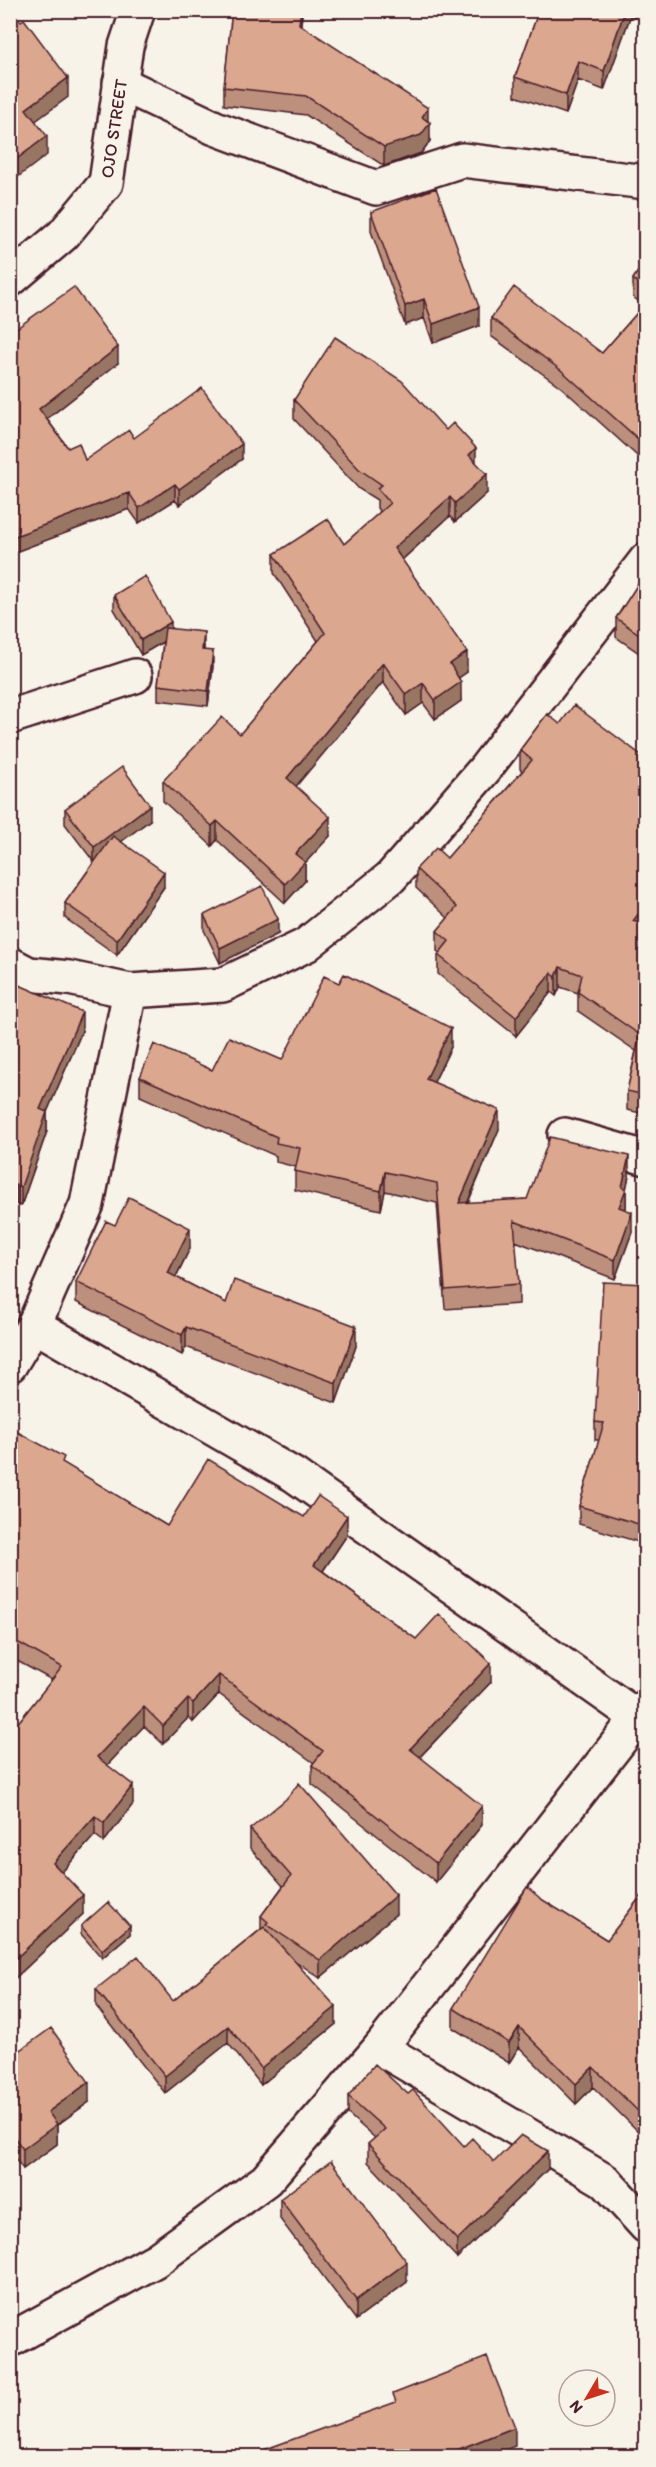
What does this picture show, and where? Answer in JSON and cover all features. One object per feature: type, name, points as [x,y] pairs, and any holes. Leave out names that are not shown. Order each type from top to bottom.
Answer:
[{"type":"street","name":"OJO STREET","points":[[10,280],[63,235],[106,183],[126,46],[138,10]]},
{"type":"street","points":[[120,83],[215,128],[376,188],[462,159],[645,182]]},
{"type":"street","points":[[10,964],[29,974],[69,978],[130,991],[223,985],[306,945],[391,878],[484,770],[645,560]]},
{"type":"street","points":[[10,717],[135,676]]},
{"type":"street","points":[[10,1365],[34,1325],[87,1204],[130,991]]},
{"type":"street","points":[[565,1135],[645,1158]]},
{"type":"street","points":[[10,2340],[156,2260],[266,2180],[380,2048],[641,1712],[294,1474],[34,1325]]},
{"type":"street","points":[[380,2048],[605,2181],[642,2216]]},
{"type":"building","points":[[10,10],[21,21],[24,19],[68,78],[26,109],[47,136],[10,164]]},
{"type":"building","points":[[232,10],[301,10],[299,24],[428,108],[422,117],[430,123],[421,135],[384,147],[306,96],[224,87]]},
{"type":"building","points":[[539,10],[625,10],[604,71],[578,61],[566,95],[515,77]]},
{"type":"building","points":[[436,188],[479,307],[433,324],[424,299],[405,306],[371,212]]},
{"type":"building","points":[[645,261],[645,288],[633,279]]},
{"type":"building","points":[[74,287],[118,347],[39,409],[68,448],[79,443],[85,460],[129,430],[134,438],[202,388],[242,444],[179,489],[175,484],[139,508],[129,493],[10,538],[10,333]]},
{"type":"building","points":[[514,287],[602,353],[645,304],[645,445],[562,371],[491,318]]},
{"type":"building","points":[[335,337],[402,381],[446,430],[453,423],[476,448],[469,455],[487,474],[455,503],[450,497],[394,548],[467,652],[450,664],[461,682],[435,700],[423,683],[406,695],[383,663],[287,778],[330,817],[295,854],[305,862],[285,884],[217,821],[212,826],[163,781],[222,717],[240,734],[325,633],[274,554],[328,519],[344,544],[390,503],[377,488],[382,485],[359,469],[294,400]]},
{"type":"building","points":[[645,573],[645,638],[616,618]]},
{"type":"building","points":[[145,576],[171,622],[141,640],[114,595]]},
{"type":"building","points":[[165,628],[204,632],[202,650],[213,651],[208,691],[158,685]]},
{"type":"building","points":[[574,705],[645,758],[645,905],[633,921],[645,925],[645,1095],[627,1091],[640,1035],[578,992],[582,975],[560,967],[556,977],[551,973],[516,1017],[438,955],[449,941],[437,931],[457,907],[416,869],[436,848],[447,858],[532,760],[520,750],[547,714],[560,724]]},
{"type":"building","points":[[122,767],[150,805],[94,847],[65,809]]},
{"type":"building","points":[[113,836],[164,872],[117,940],[65,903]]},
{"type":"building","points":[[262,886],[278,919],[220,948],[204,915]]},
{"type":"building","points":[[344,974],[451,1028],[426,1079],[499,1110],[459,1203],[527,1199],[550,1137],[629,1156],[622,1187],[626,1189],[619,1207],[632,1212],[615,1260],[514,1221],[519,1284],[445,1290],[437,1183],[385,1172],[381,1191],[295,1171],[300,1148],[276,1143],[277,1137],[140,1077],[154,1044],[212,1070],[229,1037],[282,1060],[324,976],[339,983]]},
{"type":"building","points":[[10,981],[82,1012],[40,1109],[47,1112],[21,1187],[16,1185],[10,1198]]},
{"type":"building","points":[[129,1197],[190,1228],[168,1273],[226,1303],[234,1280],[356,1326],[336,1383],[186,1327],[182,1335],[76,1282],[106,1221],[115,1225]]},
{"type":"building","points":[[603,1282],[645,1284],[645,1526],[579,1506],[604,1423],[595,1422]]},
{"type":"building","points":[[10,1428],[64,1457],[62,1462],[167,1526],[208,1459],[304,1517],[318,1496],[347,1516],[314,1565],[416,1639],[439,1614],[491,1663],[410,1749],[482,1806],[436,1863],[312,1765],[323,1751],[219,1675],[193,1703],[188,1699],[163,1726],[144,1707],[97,1757],[133,1785],[104,1823],[95,1816],[53,1863],[83,1895],[10,1964],[10,1733],[62,1667],[10,1638],[13,1633],[10,1631]]},
{"type":"building","points":[[299,1783],[396,1895],[320,1960],[266,1924],[268,1922],[261,1916],[291,1876],[250,1829],[286,1799]]},
{"type":"building","points":[[527,1887],[541,1899],[607,1940],[645,1891],[645,2118],[593,2067],[576,2084],[519,2027],[509,2043],[453,2008]]},
{"type":"building","points":[[108,1902],[130,1926],[102,1950],[81,1926]]},
{"type":"building","points":[[264,1927],[336,2007],[261,2068],[228,2026],[165,2076],[96,1989],[138,1956],[173,2001]]},
{"type":"building","points":[[51,2028],[89,2082],[48,2112],[57,2124],[23,2149],[14,2137],[10,2139],[10,2058]]},
{"type":"building","points":[[375,2064],[408,2094],[413,2090],[464,2146],[472,2138],[494,2162],[521,2135],[548,2151],[457,2240],[368,2144],[385,2129],[348,2096]]},
{"type":"building","points":[[331,2161],[407,2262],[356,2300],[280,2199]]},
{"type":"building","points":[[487,2357],[515,2427],[439,2457],[244,2457],[396,2402],[393,2394]]}]
